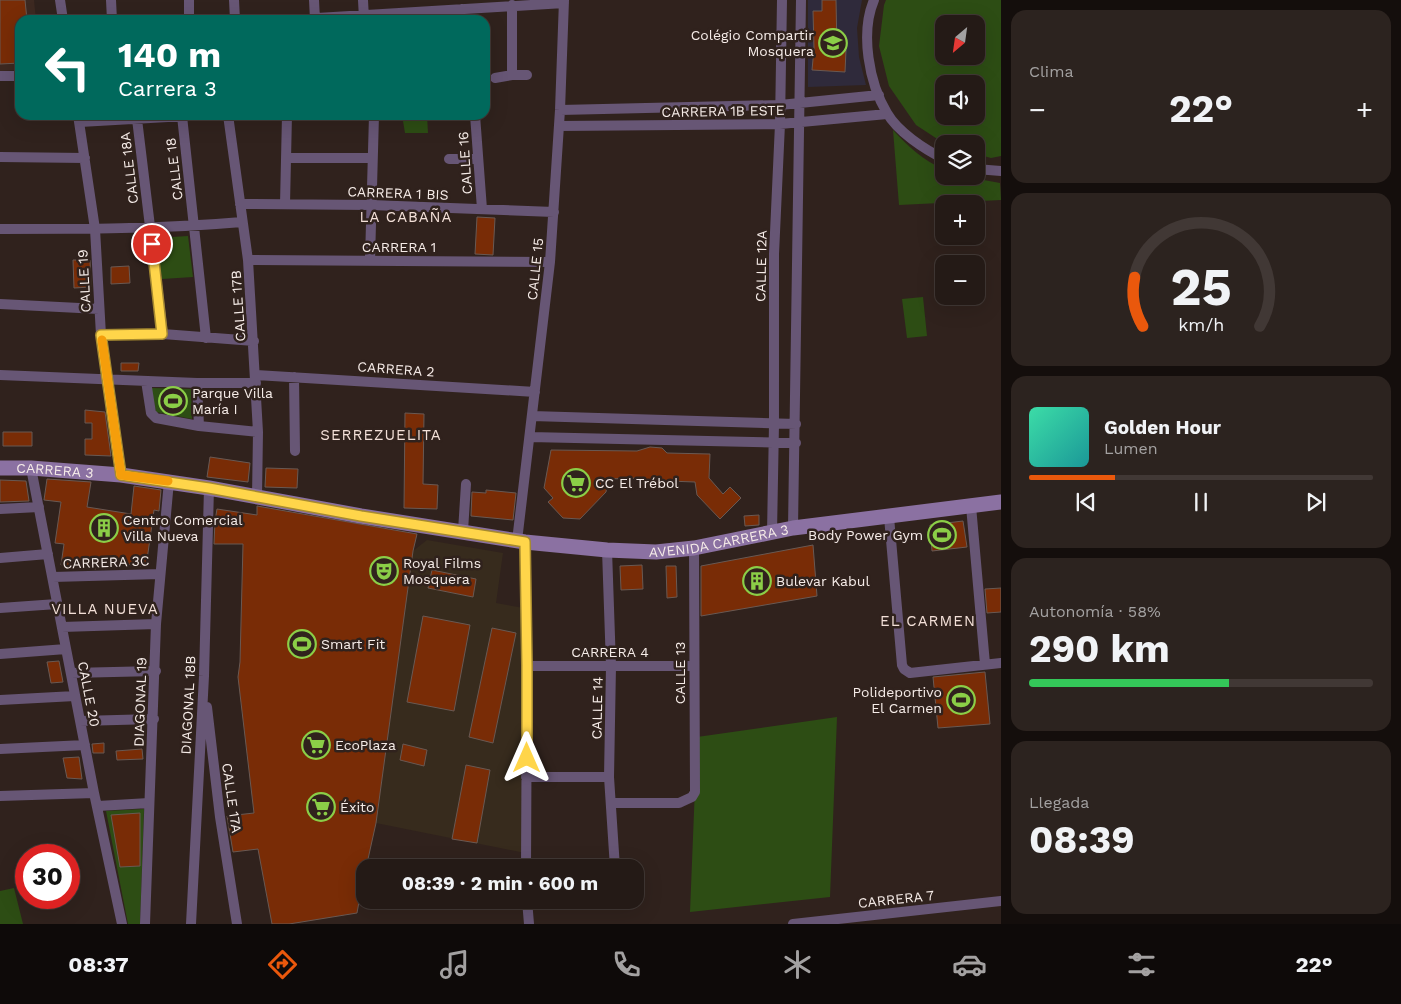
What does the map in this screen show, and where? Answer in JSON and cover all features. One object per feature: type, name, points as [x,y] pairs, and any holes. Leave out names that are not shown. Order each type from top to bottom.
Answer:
[{"type":"main road","name":"CARRERA 3","points":[[0,468],[31,468],[121,475],[168,481],[361,516],[521,541]]},
{"type":"main road","name":"AVENIDA CARRERA 3","points":[[521,541],[607,550],[656,552],[694,548],[794,528],[1001,502]]},
{"type":"street","points":[[60,0],[62,15]]},
{"type":"street","points":[[112,0],[112,15]]},
{"type":"street","points":[[189,0],[190,15]]},
{"type":"street","points":[[234,0],[235,15]]},
{"type":"street","points":[[314,0],[315,15]]},
{"type":"street","points":[[363,0],[363,15]]},
{"type":"street","name":"CALLE 12A","points":[[772,533],[774,254],[780,124],[782,0]]},
{"type":"street","points":[[794,528],[801,0]]},
{"type":"street","points":[[874,0],[867,35],[869,65],[878,94],[887,114],[926,150],[935,154]]},
{"type":"street","points":[[376,15],[442,5],[462,9],[490,3],[512,5],[564,1]]},
{"type":"street","name":"CALLE 15","points":[[526,859],[527,666],[521,541],[532,416],[554,212],[564,1]]},
{"type":"street","points":[[512,5],[512,75]]},
{"type":"street","points":[[462,9],[463,15]]},
{"type":"street","points":[[495,78],[527,75]]},
{"type":"street","points":[[0,76],[15,76]]},
{"type":"street","name":"CARRERA 1B ESTE","points":[[560,110],[800,104],[878,94]]},
{"type":"street","name":"CARRERA 1B ESTE","points":[[559,126],[780,124],[887,114]]},
{"type":"street","name":"CALLE 19","points":[[79,120],[95,229],[101,335],[121,475]]},
{"type":"street","name":"CALLE 18A","points":[[137,120],[162,334]]},
{"type":"street","name":"CALLE 18","points":[[188,120],[195,226],[206,338]]},
{"type":"street","name":"CALLE 17B","points":[[229,120],[248,260],[256,379],[258,496]]},
{"type":"street","points":[[285,204],[287,120]]},
{"type":"street","points":[[370,260],[374,120]]},
{"type":"street","name":"CALLE 16","points":[[475,120],[482,209]]},
{"type":"street","points":[[0,157],[85,158]]},
{"type":"street","points":[[286,158],[372,158]]},
{"type":"street","points":[[449,159],[478,159]]},
{"type":"street","points":[[985,170],[1001,171]]},
{"type":"street","name":"CARRERA 1 BIS","points":[[240,204],[371,205],[554,212]]},
{"type":"street","points":[[0,229],[95,229],[195,226],[242,222]]},
{"type":"street","name":"CARRERA 1","points":[[248,260],[550,262]]},
{"type":"street","points":[[0,304],[99,309]]},
{"type":"street","points":[[101,335],[162,334],[254,342]]},
{"type":"street","name":"CARRERA 2","points":[[0,375],[197,383],[294,377],[535,392]]},
{"type":"street","points":[[294,377],[294,451]]},
{"type":"street","points":[[146,381],[153,416],[156,418],[199,426],[258,432]]},
{"type":"street","points":[[197,383],[199,426]]},
{"type":"street","points":[[532,416],[796,424]]},
{"type":"street","points":[[530,437],[796,443]]},
{"type":"street","name":"CALLE 20","points":[[31,468],[84,745],[122,924]]},
{"type":"street","name":"DIAGONAL 19","points":[[145,924],[156,671],[156,624],[168,481]]},
{"type":"street","points":[[463,531],[466,484]]},
{"type":"street","name":"DIAGONAL 18B","points":[[191,924],[204,676],[209,488]]},
{"type":"street","points":[[971,506],[985,664]]},
{"type":"street","points":[[0,509],[38,507]]},
{"type":"street","points":[[889,517],[902,665],[904,669],[910,673],[1001,663]]},
{"type":"street","name":"CALLE 13","points":[[611,802],[679,803],[692,797],[695,792],[694,548]]},
{"type":"street","name":"CALLE 14","points":[[607,550],[611,666],[609,777],[614,859]]},
{"type":"street","points":[[0,558],[48,554]]},
{"type":"street","name":"CARRERA 3C","points":[[52,577],[160,574]]},
{"type":"street","points":[[0,608],[57,604]]},
{"type":"street","points":[[62,626],[156,624]]},
{"type":"street","points":[[0,654],[66,649]]},
{"type":"street","name":"CARRERA 4","points":[[527,666],[693,666]]},
{"type":"street","points":[[71,673],[156,671]]},
{"type":"street","name":"CALLE 17A","points":[[204,676],[220,817],[237,924]]},
{"type":"street","points":[[0,700],[75,696]]},
{"type":"street","points":[[80,721],[154,719]]},
{"type":"street","points":[[0,749],[84,745]]},
{"type":"street","points":[[526,777],[609,777]]},
{"type":"street","points":[[0,796],[94,793]]},
{"type":"street","points":[[98,806],[150,803]]},
{"type":"street","name":"CARRERA 7","points":[[793,924],[1001,900]]},
{"type":"street","points":[[528,909],[529,924]]},
{"type":"shaded area","points":[[0,0],[34,0],[36,15],[15,15],[15,70],[0,71]]},
{"type":"shaded area","name":"Colégio Compartir Mosquera","points":[[808,0],[862,0],[857,28],[859,57],[866,85],[808,87]]},
{"type":"shaded area","points":[[427,540],[503,553],[496,603],[524,608],[525,853],[376,823],[413,551]]},
{"type":"green space","points":[[886,0],[1001,0],[1001,156],[991,158],[985,156],[985,135],[935,135],[935,137],[916,125],[889,86],[879,46]]},
{"type":"green space","points":[[403,120],[427,120],[428,133],[405,133]]},
{"type":"green space","points":[[893,130],[910,147],[935,165],[935,185],[985,185],[985,180],[1000,183],[1001,200],[985,201],[985,195],[935,195],[935,203],[899,205]]},
{"type":"green space","points":[[188,236],[193,277],[162,279],[156,238]]},
{"type":"green space","points":[[923,297],[927,336],[907,338],[902,299]]},
{"type":"green space","name":"Parque Villa María I","points":[[151,388],[191,389],[192,419],[156,412]]},
{"type":"green space","points":[[837,717],[830,897],[690,912],[697,737]]},
{"type":"green space","points":[[144,809],[140,924],[128,924],[106,811]]},
{"type":"green space","points":[[14,888],[15,909],[19,909],[23,924],[0,924],[0,891]]},
{"type":"building","points":[[0,0],[25,0],[26,15],[15,15],[15,63],[0,64]]},
{"type":"building","points":[[822,0],[836,0],[837,50],[846,50],[845,72],[812,70],[814,49],[813,11],[822,11]]},
{"type":"building","points":[[477,217],[495,218],[493,255],[475,254]]},
{"type":"building","points":[[73,260],[90,260],[91,287],[74,288]]},
{"type":"building","points":[[129,266],[130,283],[111,284],[111,267]]},
{"type":"building","points":[[121,363],[139,363],[138,371],[121,371]]},
{"type":"building","points":[[85,410],[105,412],[111,456],[85,455],[85,439],[92,439],[92,423],[85,423]]},
{"type":"building","points":[[405,413],[424,414],[423,484],[438,485],[437,509],[404,508]]},
{"type":"building","points":[[3,432],[32,432],[32,446],[3,446]]},
{"type":"building","name":"CC El Trébol","points":[[650,447],[662,448],[667,453],[710,454],[709,478],[723,494],[730,487],[741,498],[720,519],[697,495],[695,482],[668,481],[654,486],[645,485],[638,478],[608,479],[606,492],[580,519],[563,518],[548,502],[553,498],[544,488],[551,450],[637,451]]},
{"type":"building","points":[[210,457],[250,463],[248,482],[207,477]]},
{"type":"building","points":[[266,468],[298,469],[297,488],[265,487]]},
{"type":"building","name":"Centro Comercial Villa Nueva","points":[[47,479],[91,482],[87,507],[131,514],[134,486],[161,490],[159,511],[154,510],[146,567],[97,560],[96,569],[61,565],[64,544],[55,543],[61,502],[44,500]]},
{"type":"building","points":[[0,480],[26,481],[29,501],[0,502]]},
{"type":"building","points":[[486,490],[516,493],[513,520],[471,516],[472,492],[486,493]]},
{"type":"building","name":"EcoPlaza","points":[[257,506],[417,534],[413,551],[376,823],[368,859],[356,859],[357,913],[289,924],[272,924],[258,849],[233,852],[227,816],[254,813],[238,677],[243,544],[214,544],[215,521],[217,509],[257,515]]},
{"type":"building","points":[[759,515],[759,525],[745,526],[744,516]]},
{"type":"building","points":[[963,521],[967,547],[932,551],[930,525]]},
{"type":"building","name":"Bulevar Kabul","points":[[813,545],[817,596],[701,616],[701,566]]},
{"type":"building","points":[[642,565],[643,589],[621,590],[620,566]]},
{"type":"building","points":[[666,566],[676,566],[677,597],[667,598]]},
{"type":"building","points":[[432,570],[476,579],[473,597],[428,588]]},
{"type":"building","points":[[1001,588],[1001,612],[987,613],[985,589]]},
{"type":"building","points":[[423,616],[470,625],[454,711],[407,702]]},
{"type":"building","points":[[492,628],[516,633],[493,743],[469,737]]},
{"type":"building","points":[[59,661],[63,682],[51,683],[47,662]]},
{"type":"building","name":"Polideportivo El Carmen","points":[[985,672],[990,724],[938,728],[933,677]]},
{"type":"building","points":[[104,743],[104,753],[93,753],[92,744]]},
{"type":"building","points":[[403,744],[427,750],[424,766],[400,760]]},
{"type":"building","points":[[142,749],[143,759],[117,760],[116,751]]},
{"type":"building","points":[[79,757],[82,779],[67,778],[63,758]]},
{"type":"building","points":[[466,765],[490,770],[477,843],[452,839]]},
{"type":"building","points":[[140,813],[140,866],[120,867],[111,815]]},
{"type":"slow traffic","points":[[102,340],[121,475],[168,481]]},
{"type":"place","name":"Colégio Compartir Mosquera","points":[[833,43]]},
{"type":"place","name":"Parque Villa María I","points":[[173,401]]},
{"type":"place","name":"CC El Trébol","points":[[576,483]]},
{"type":"place","name":"Centro Comercial Villa Nueva","points":[[104,528]]},
{"type":"place","name":"Body Power Gym","points":[[942,535]]},
{"type":"place","name":"Royal Films Mosquera","points":[[384,571]]},
{"type":"place","name":"Bulevar Kabul","points":[[757,581]]},
{"type":"place","name":"Smart Fit","points":[[302,644]]},
{"type":"place","name":"Polideportivo El Carmen","points":[[961,700]]},
{"type":"place","name":"EcoPlaza","points":[[316,745]]},
{"type":"place","name":"Éxito","points":[[321,807]]},
{"type":"district","name":"LA CABAÑA","points":[[406,217]]},
{"type":"district","name":"SERREZUELITA","points":[[381,435]]},
{"type":"district","name":"VILLA NUEVA","points":[[105,609]]},
{"type":"district","name":"EL CARMEN","points":[[928,621]]},
{"type":"route","points":[[152,244],[162,334],[101,335],[121,475],[168,481],[361,516],[434,526],[525,542],[527,758]]}]
